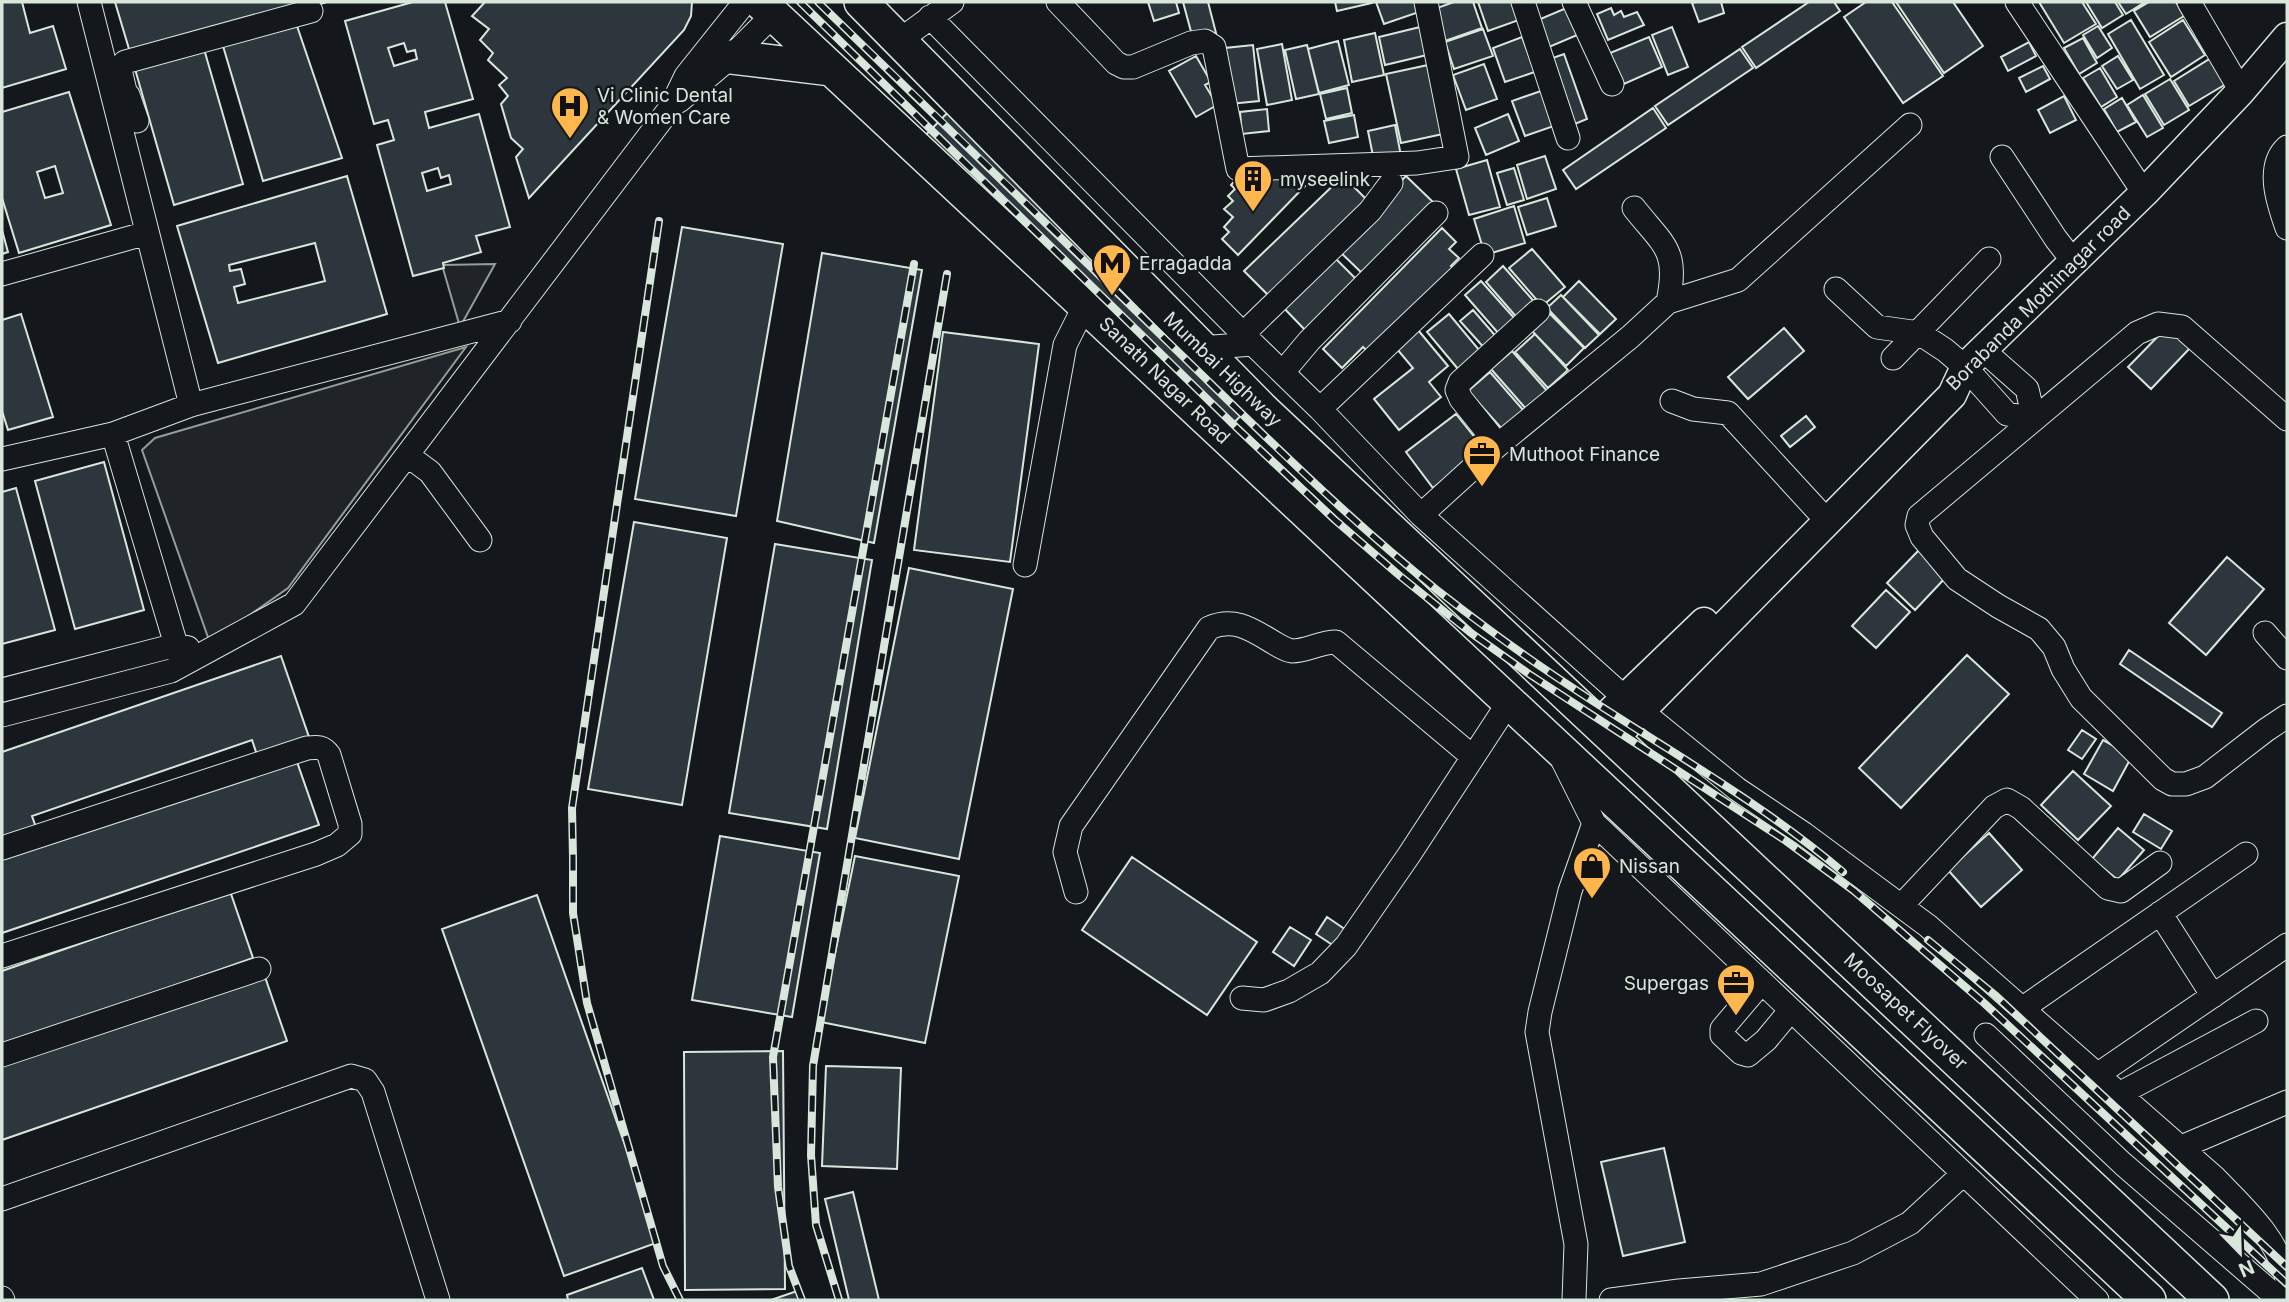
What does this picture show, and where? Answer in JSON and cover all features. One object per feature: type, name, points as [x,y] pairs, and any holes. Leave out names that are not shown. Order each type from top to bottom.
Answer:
[{"type":"highway","name":"Mumbai Highway","points":[[861,2],[1200,348],[1605,732]]},
{"type":"highway","name":"Sanath Nagar Road","points":[[760,6],[1086,305],[1556,746],[1604,813]]},
{"type":"highway","points":[[731,57],[831,69]]},
{"type":"highway","points":[[1282,490],[1314,456]]},
{"type":"highway","points":[[1392,593],[1424,560]]},
{"type":"highway","name":"Moosapet Flyover","points":[[1605,732],[1648,769],[2212,1300]]},
{"type":"highway","points":[[1604,813],[2149,1300]]},
{"type":"main road","name":"Borabanda Mothinagar road","points":[[1605,732],[1818,511],[1968,368],[2144,193],[2241,91],[2287,37]]},
{"type":"main road","points":[[1633,704],[1952,395],[1968,368]]},
{"type":"street","points":[[89,2],[126,108]]},
{"type":"street","points":[[900,40],[952,2]]},
{"type":"street","points":[[1058,2],[1116,63],[1124,67],[1133,67],[1191,43],[1205,41],[1214,47],[1238,169],[1417,163],[1457,157],[1427,2]]},
{"type":"street","points":[[1523,2],[1568,138]]},
{"type":"street","points":[[1574,2],[1612,84]]},
{"type":"street","points":[[2017,2],[2144,193]]},
{"type":"street","points":[[2189,2],[2241,91]]},
{"type":"street","points":[[671,107],[731,57],[760,6]]},
{"type":"street","points":[[2,715],[171,671],[293,604],[671,107],[686,76],[760,6]]},
{"type":"street","points":[[191,405],[147,233],[120,70],[125,62],[311,11]]},
{"type":"street","points":[[930,18],[1320,409],[1421,515],[1633,704],[1737,789],[1804,834],[1928,926],[2215,1178],[2256,1221],[2283,1258],[2287,1279]]},
{"type":"street","points":[[1421,515],[1668,302],[1738,281],[1910,125]]},
{"type":"street","points":[[2287,147],[2277,168],[2275,185],[2278,204],[2287,228]]},
{"type":"street","points":[[2002,157],[2073,261]]},
{"type":"street","points":[[1045,189],[1074,163]]},
{"type":"street","points":[[1200,348],[1248,339],[1370,211],[1391,183]]},
{"type":"street","points":[[1634,208],[1670,254],[1673,281],[1668,302]]},
{"type":"street","points":[[1283,372],[1309,341],[1436,213]]},
{"type":"street","points":[[2,274],[147,233]]},
{"type":"street","points":[[1320,409],[1482,255]]},
{"type":"street","points":[[1893,358],[1989,259]]},
{"type":"street","points":[[1836,289],[1877,327],[1919,333],[1945,350],[1968,368],[2007,414],[2034,419]]},
{"type":"street","points":[[1025,565],[1065,345],[1086,305]]},
{"type":"street","points":[[1499,445],[1461,400],[1457,390],[1460,382],[1538,310]]},
{"type":"street","points":[[2,459],[113,434],[191,405],[510,321]]},
{"type":"street","points":[[2287,419],[2182,327],[2158,324],[2137,333],[1919,516],[1917,525],[1923,537],[1957,579],[2039,629],[2054,647],[2063,669],[2081,698],[2163,779],[2172,784],[2186,785],[2205,777],[2287,716]]},
{"type":"street","points":[[1672,401],[1693,409],[1728,413],[1818,511]]},
{"type":"street","points":[[113,434],[176,645]]},
{"type":"street","points":[[407,454],[430,472],[480,540]]},
{"type":"street","points":[[1076,892],[1065,852],[1071,826],[1209,628],[1223,622],[1245,626],[1282,648],[1292,650],[1324,642],[1336,642],[1473,757]]},
{"type":"street","points":[[2265,634],[2287,658]]},
{"type":"street","points":[[2,690],[176,645],[205,653]]},
{"type":"street","points":[[1242,998],[1264,1000],[1289,991],[1320,973],[1346,946],[1509,702]]},
{"type":"street","points":[[2,848],[293,752],[317,747],[325,749],[330,755],[350,824],[350,834],[344,840],[316,854],[2,956]]},
{"type":"street","points":[[1901,905],[1994,807],[2007,800],[2021,808],[2108,888],[2121,891],[2160,863]]},
{"type":"street","points":[[1574,1300],[1576,1244],[1537,1032],[1570,891],[1604,813],[1790,1011],[2097,1300]]},
{"type":"street","points":[[2022,1008],[2246,854]]},
{"type":"street","points":[[2160,913],[2213,996]]},
{"type":"street","points":[[2097,1075],[2287,945]]},
{"type":"street","points":[[2,1055],[259,969]]},
{"type":"street","points":[[1762,982],[1722,1029],[1721,1035],[1741,1053],[1748,1055],[1766,1040],[1790,1011]]},
{"type":"street","points":[[2119,1094],[2256,1021]]},
{"type":"street","points":[[1986,1035],[2123,1164],[2280,1300]]},
{"type":"street","points":[[2,1199],[351,1076],[365,1080],[373,1092],[438,1300]]},
{"type":"street","points":[[2179,1148],[2287,1102]]},
{"type":"street","points":[[1611,1300],[1761,1284],[1853,1253],[1910,1223],[1963,1174]]},
{"type":"shaded area","points":[[495,264],[460,327],[442,265]]},
{"type":"shaded area","points":[[466,347],[288,588],[210,643],[142,450],[155,438]]},
{"type":"building","points":[[2,2],[22,2],[30,33],[53,26],[66,69],[2,88]]},
{"type":"building","points":[[115,2],[327,2],[132,59]]},
{"type":"building","points":[[413,2],[445,2],[473,99],[425,112],[429,128],[479,114],[510,227],[476,236],[481,252],[443,263],[444,268],[413,276],[377,145],[394,140],[388,120],[374,124],[345,21]],"holes":[[[404,43],[407,52],[415,50],[417,59],[394,66],[388,48]],[[438,168],[441,178],[449,175],[451,184],[427,191],[422,173]]]},
{"type":"building","points":[[485,2],[692,2],[691,16],[684,30],[529,198],[516,157],[523,149],[511,138],[501,104],[508,96],[499,85],[507,78],[488,60],[493,53],[480,40],[489,29],[472,16]]},
{"type":"building","points":[[1148,2],[1176,2],[1179,13],[1154,21]]},
{"type":"building","points":[[1183,2],[1208,2],[1216,33],[1193,39]]},
{"type":"building","points":[[1335,2],[1372,2],[1372,3],[1337,11]]},
{"type":"building","points":[[1376,2],[1418,2],[1422,11],[1384,24]]},
{"type":"building","points":[[1454,2],[1473,2],[1482,28],[1445,41],[1434,9]]},
{"type":"building","points":[[1478,2],[1513,2],[1519,20],[1488,31]]},
{"type":"building","points":[[1721,2],[1724,13],[1699,22],[1692,3]]},
{"type":"building","points":[[1809,2],[1834,2],[1840,11],[1756,68],[1742,47]]},
{"type":"building","points":[[1866,2],[1892,2],[1943,76],[1903,103],[1844,17]]},
{"type":"building","points":[[1896,2],[1953,2],[1983,46],[1944,73]]},
{"type":"building","points":[[2039,2],[2082,2],[2096,24],[2064,43]]},
{"type":"building","points":[[2086,2],[2115,2],[2123,15],[2102,28]]},
{"type":"building","points":[[2118,2],[2145,2],[2126,14]]},
{"type":"building","points":[[2149,2],[2176,2],[2184,16],[2150,37],[2134,11]]},
{"type":"building","points":[[1571,6],[1582,33],[1549,47],[1538,20]]},
{"type":"building","points":[[1611,8],[1614,15],[1621,11],[1624,17],[1637,12],[1644,25],[1608,40],[1597,14]]},
{"type":"building","points":[[2131,20],[2164,75],[2140,89],[2108,34]]},
{"type":"building","points":[[2183,20],[2205,55],[2171,77],[2149,42]]},
{"type":"building","points":[[297,26],[342,158],[263,181],[223,46]]},
{"type":"building","points":[[2098,26],[2112,48],[2097,58],[2083,35]]},
{"type":"building","points":[[1420,27],[1427,55],[1385,65],[1379,37]]},
{"type":"building","points":[[1672,27],[1688,67],[1668,75],[1652,35]]},
{"type":"building","points":[[1483,29],[1493,56],[1454,69],[1445,42]]},
{"type":"building","points":[[1375,33],[1384,75],[1352,82],[1344,40]]},
{"type":"building","points":[[1522,37],[1535,72],[1505,82],[1493,48]]},
{"type":"building","points":[[1649,37],[1662,67],[1624,84],[1610,53]]},
{"type":"building","points":[[2083,38],[2097,63],[2079,74],[2064,48]]},
{"type":"building","points":[[1338,41],[1349,85],[1319,93],[1308,49]]},
{"type":"building","points":[[2029,42],[2036,56],[2008,71],[2001,57]]},
{"type":"building","points":[[1282,44],[1292,100],[1267,105],[1257,49]]},
{"type":"building","points":[[1253,45],[1259,101],[1230,104],[1225,48]]},
{"type":"building","points":[[1307,45],[1319,94],[1296,99],[1285,50]]},
{"type":"building","points":[[204,49],[243,184],[174,205],[135,69]]},
{"type":"building","points":[[1740,49],[1753,68],[1668,125],[1655,106]]},
{"type":"building","points":[[1564,54],[1587,119],[1570,126],[1547,60]]},
{"type":"building","points":[[1196,56],[1211,82],[1205,85],[1217,105],[1196,117],[1169,71]]},
{"type":"building","points":[[2118,56],[2133,80],[2117,89],[2102,66]]},
{"type":"building","points":[[2211,58],[2226,84],[2189,106],[2174,81]]},
{"type":"building","points":[[1484,64],[1497,99],[1466,110],[1453,75]]},
{"type":"building","points":[[1428,65],[1443,134],[1401,143],[1386,74]]},
{"type":"building","points":[[2043,66],[2050,79],[2026,92],[2019,78]]},
{"type":"building","points":[[2100,68],[2117,97],[2101,107],[2083,78]]},
{"type":"building","points":[[2170,79],[2189,110],[2164,125],[2145,94]]},
{"type":"building","points":[[1347,88],[1352,113],[1326,119],[1320,94]]},
{"type":"building","points":[[1541,91],[1554,126],[1525,136],[1512,101]]},
{"type":"building","points":[[69,92],[111,225],[19,253],[2,198],[2,112]],"holes":[[[55,166],[63,193],[45,198],[37,172]]]},
{"type":"building","points":[[2143,95],[2163,128],[2147,137],[2127,105]]},
{"type":"building","points":[[2064,96],[2076,120],[2050,133],[2038,110]]},
{"type":"building","points":[[2122,98],[2136,122],[2117,132],[2104,109]]},
{"type":"building","points":[[958,102],[1262,394],[1217,440],[913,148]]},
{"type":"building","points":[[1653,108],[1666,128],[1576,189],[1563,170]]},
{"type":"building","points":[[1267,109],[1269,131],[1242,134],[1240,112]]},
{"type":"building","points":[[1508,114],[1519,141],[1486,155],[1475,128]]},
{"type":"building","points":[[1354,115],[1358,137],[1329,143],[1324,121]]},
{"type":"building","points":[[1395,125],[1401,156],[1374,161],[1368,131]]},
{"type":"building","points":[[1545,156],[1556,189],[1527,199],[1517,165]]},
{"type":"building","points":[[1487,160],[1500,207],[1469,215],[1456,169]]},
{"type":"building","points":[[1514,168],[1524,200],[1507,205],[1497,173]]},
{"type":"building","name":"myseelink","points":[[1276,173],[1286,183],[1294,175],[1305,186],[1238,255],[1222,239],[1229,232],[1224,227],[1233,217],[1224,209],[1233,201],[1228,196],[1235,189],[1231,185],[1241,174],[1249,182],[1253,176],[1259,181],[1264,175],[1269,180]]},
{"type":"building","points":[[347,176],[387,314],[218,363],[177,226]],"holes":[[[315,243],[325,281],[238,303],[234,287],[245,284],[241,269],[230,271],[229,265]]]},
{"type":"building","points":[[1343,176],[1372,205],[1273,300],[1244,271]]},
{"type":"building","points":[[1406,176],[1434,203],[1364,275],[1336,248]]},
{"type":"building","points":[[1547,198],[1556,226],[1527,235],[1518,207]]},
{"type":"building","points":[[1514,206],[1525,243],[1485,255],[1474,219]]},
{"type":"building","points":[[682,227],[783,244],[736,516],[635,499]]},
{"type":"building","points":[[1442,228],[1456,242],[1449,249],[1459,258],[1451,266],[1456,270],[1372,356],[1363,347],[1342,368],[1323,349]]},
{"type":"building","points":[[2,230],[8,252],[2,254]]},
{"type":"building","points":[[1532,249],[1565,287],[1542,306],[1509,268]]},
{"type":"building","points":[[822,253],[922,270],[874,543],[777,521]]},
{"type":"building","points":[[1330,253],[1357,280],[1306,331],[1279,303]]},
{"type":"building","points":[[1503,266],[1537,305],[1519,320],[1486,282]]},
{"type":"building","points":[[1481,281],[1515,319],[1499,334],[1465,295]]},
{"type":"building","points":[[1579,281],[1616,319],[1600,334],[1563,297]]},
{"type":"building","points":[[1561,295],[1599,335],[1585,348],[1547,308]]},
{"type":"building","points":[[1473,310],[1499,340],[1487,351],[1460,321]]},
{"type":"building","points":[[1549,313],[1584,348],[1566,366],[1531,330]]},
{"type":"building","points":[[21,314],[53,417],[8,430],[2,411],[2,320]]},
{"type":"building","points":[[1449,314],[1480,351],[1458,369],[1427,332]]},
{"type":"building","points":[[1413,324],[1448,366],[1429,382],[1441,397],[1399,430],[1374,399],[1413,368],[1392,343]]},
{"type":"building","points":[[2167,327],[2190,348],[2151,389],[2128,367]]},
{"type":"building","points":[[1784,328],[1804,351],[1748,399],[1728,377]]},
{"type":"building","points":[[943,332],[1039,344],[1010,562],[914,550]]},
{"type":"building","points":[[1535,334],[1568,370],[1548,388],[1515,352]]},
{"type":"building","points":[[1512,351],[1548,392],[1527,410],[1491,369]]},
{"type":"building","points":[[1490,372],[1524,411],[1503,430],[1468,391]]},
{"type":"building","points":[[1456,414],[1484,449],[1433,488],[1406,452]]},
{"type":"building","points":[[1806,416],[1815,427],[1790,447],[1781,436]]},
{"type":"building","points":[[104,462],[144,610],[75,629],[35,481]]},
{"type":"building","points":[[16,488],[55,630],[2,644],[2,492]]},
{"type":"building","points":[[634,522],[727,538],[682,805],[588,789]]},
{"type":"building","points":[[775,544],[872,560],[827,829],[729,813]]},
{"type":"building","points":[[1920,549],[1948,575],[1915,610],[1887,583]]},
{"type":"building","points":[[2227,557],[2264,589],[2206,655],[2169,623]]},
{"type":"building","points":[[909,568],[1013,589],[959,859],[855,838]]},
{"type":"building","points":[[1886,590],[1910,612],[1876,648],[1852,626]]},
{"type":"building","points":[[2129,650],[2222,713],[2212,727],[2120,664]]},
{"type":"building","points":[[1967,655],[2009,694],[1901,808],[1859,768]]},
{"type":"building","points":[[281,656],[310,740],[258,758],[252,740],[32,816],[38,833],[2,845],[2,752]]},
{"type":"building","points":[[2082,730],[2096,739],[2082,759],[2068,750]]},
{"type":"building","points":[[2103,740],[2132,756],[2113,791],[2084,774]]},
{"type":"building","points":[[296,759],[319,825],[2,933],[2,859]]},
{"type":"building","points":[[2073,771],[2111,806],[2078,840],[2041,805]]},
{"type":"building","points":[[2144,814],[2172,831],[2161,849],[2133,832]]},
{"type":"building","points":[[2118,828],[2144,850],[2118,880],[2092,859]]},
{"type":"building","points":[[1989,833],[2022,870],[1981,907],[1948,870]]},
{"type":"building","points":[[720,836],[820,853],[792,1017],[692,1000]]},
{"type":"building","points":[[855,856],[959,876],[925,1043],[821,1022]]},
{"type":"building","points":[[1132,857],[1257,942],[1207,1015],[1082,930]]},
{"type":"building","points":[[230,891],[253,958],[2,1046],[2,971]]},
{"type":"building","points":[[537,895],[659,1242],[564,1276],[442,929]]},
{"type":"building","points":[[1327,917],[1346,930],[1334,946],[1316,934]]},
{"type":"building","points":[[1290,927],[1311,940],[1294,966],[1273,952]]},
{"type":"building","points":[[264,974],[287,1041],[2,1140],[2,1065]]},
{"type":"building","points":[[783,1051],[785,1289],[685,1290],[684,1052]]},
{"type":"building","points":[[826,1066],[901,1068],[897,1169],[822,1166]]},
{"type":"building","points":[[1664,1148],[1685,1242],[1623,1256],[1601,1162]]},
{"type":"building","points":[[853,1192],[879,1300],[849,1300],[825,1199]]},
{"type":"building","points":[[642,1268],[654,1300],[568,1300],[567,1295]]},
{"type":"building","points":[[797,1291],[800,1300],[771,1300]]},
{"type":"railway","points":[[800,2],[1335,520],[1471,633],[1529,674],[1786,841],[1854,891],[1984,1003],[2287,1284]]},
{"type":"railway","points":[[818,2],[1267,438],[1333,501],[1402,561],[1518,651],[1772,817],[1843,872]]},
{"type":"railway","points":[[659,221],[572,808],[573,913],[587,1003],[663,1266],[680,1300]]},
{"type":"railway","points":[[802,1300],[789,1266],[778,1187],[773,1057],[914,264]]},
{"type":"railway","points":[[839,1300],[816,1225],[811,1155],[813,1066],[947,274]]},
{"type":"railway","points":[[1928,940],[1995,995],[2287,1267]]},
{"type":"place","name":"Vi Clinic Dental & Women Care","points":[[570,140]]},
{"type":"place","name":"myseelink","points":[[1253,213]]},
{"type":"place","name":"Erragadda","points":[[1112,297]]},
{"type":"place","name":"Muthoot Finance","points":[[1482,488]]},
{"type":"place","name":"Nissan","points":[[1592,900]]},
{"type":"place","name":"Supergas","points":[[1736,1017]]}]
